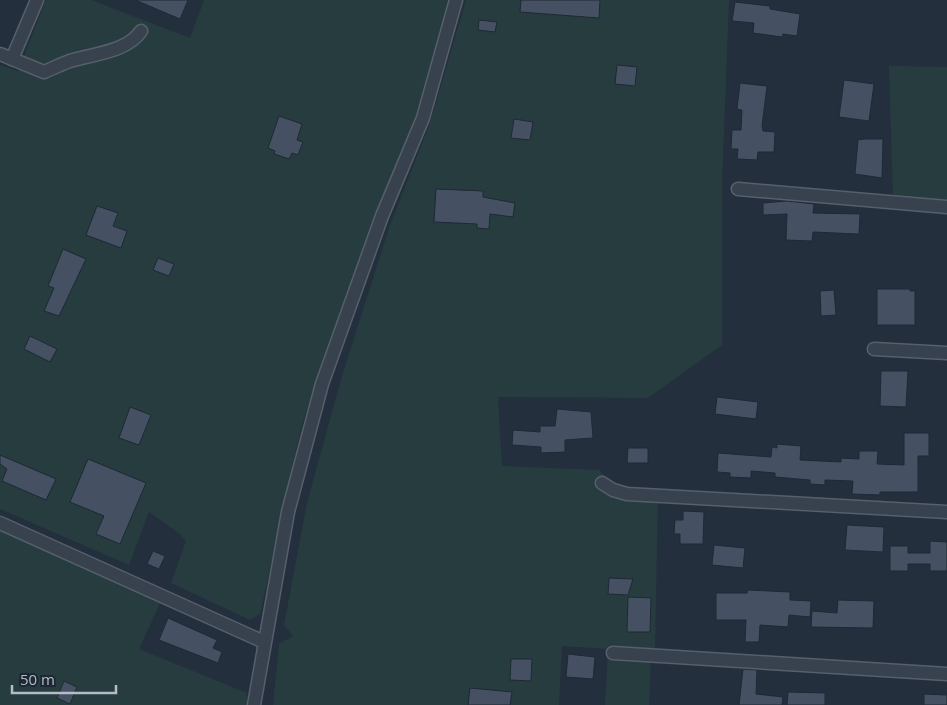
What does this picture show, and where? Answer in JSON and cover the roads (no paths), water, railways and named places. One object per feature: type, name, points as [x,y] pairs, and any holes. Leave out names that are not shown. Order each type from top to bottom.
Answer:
[{"type":"street","points":[[37,0],[6,57],[44,72],[71,61],[109,51],[136,38],[141,31]]},
{"type":"street","points":[[254,705],[288,512],[322,384],[382,216],[424,118],[456,0]]},
{"type":"street","points":[[738,189],[947,207]]},
{"type":"street","points":[[874,349],[947,353]]},
{"type":"street","points":[[602,483],[613,490],[628,494],[947,512]]},
{"type":"street","points":[[0,523],[264,642]]},
{"type":"street","points":[[613,653],[947,674]]}]
